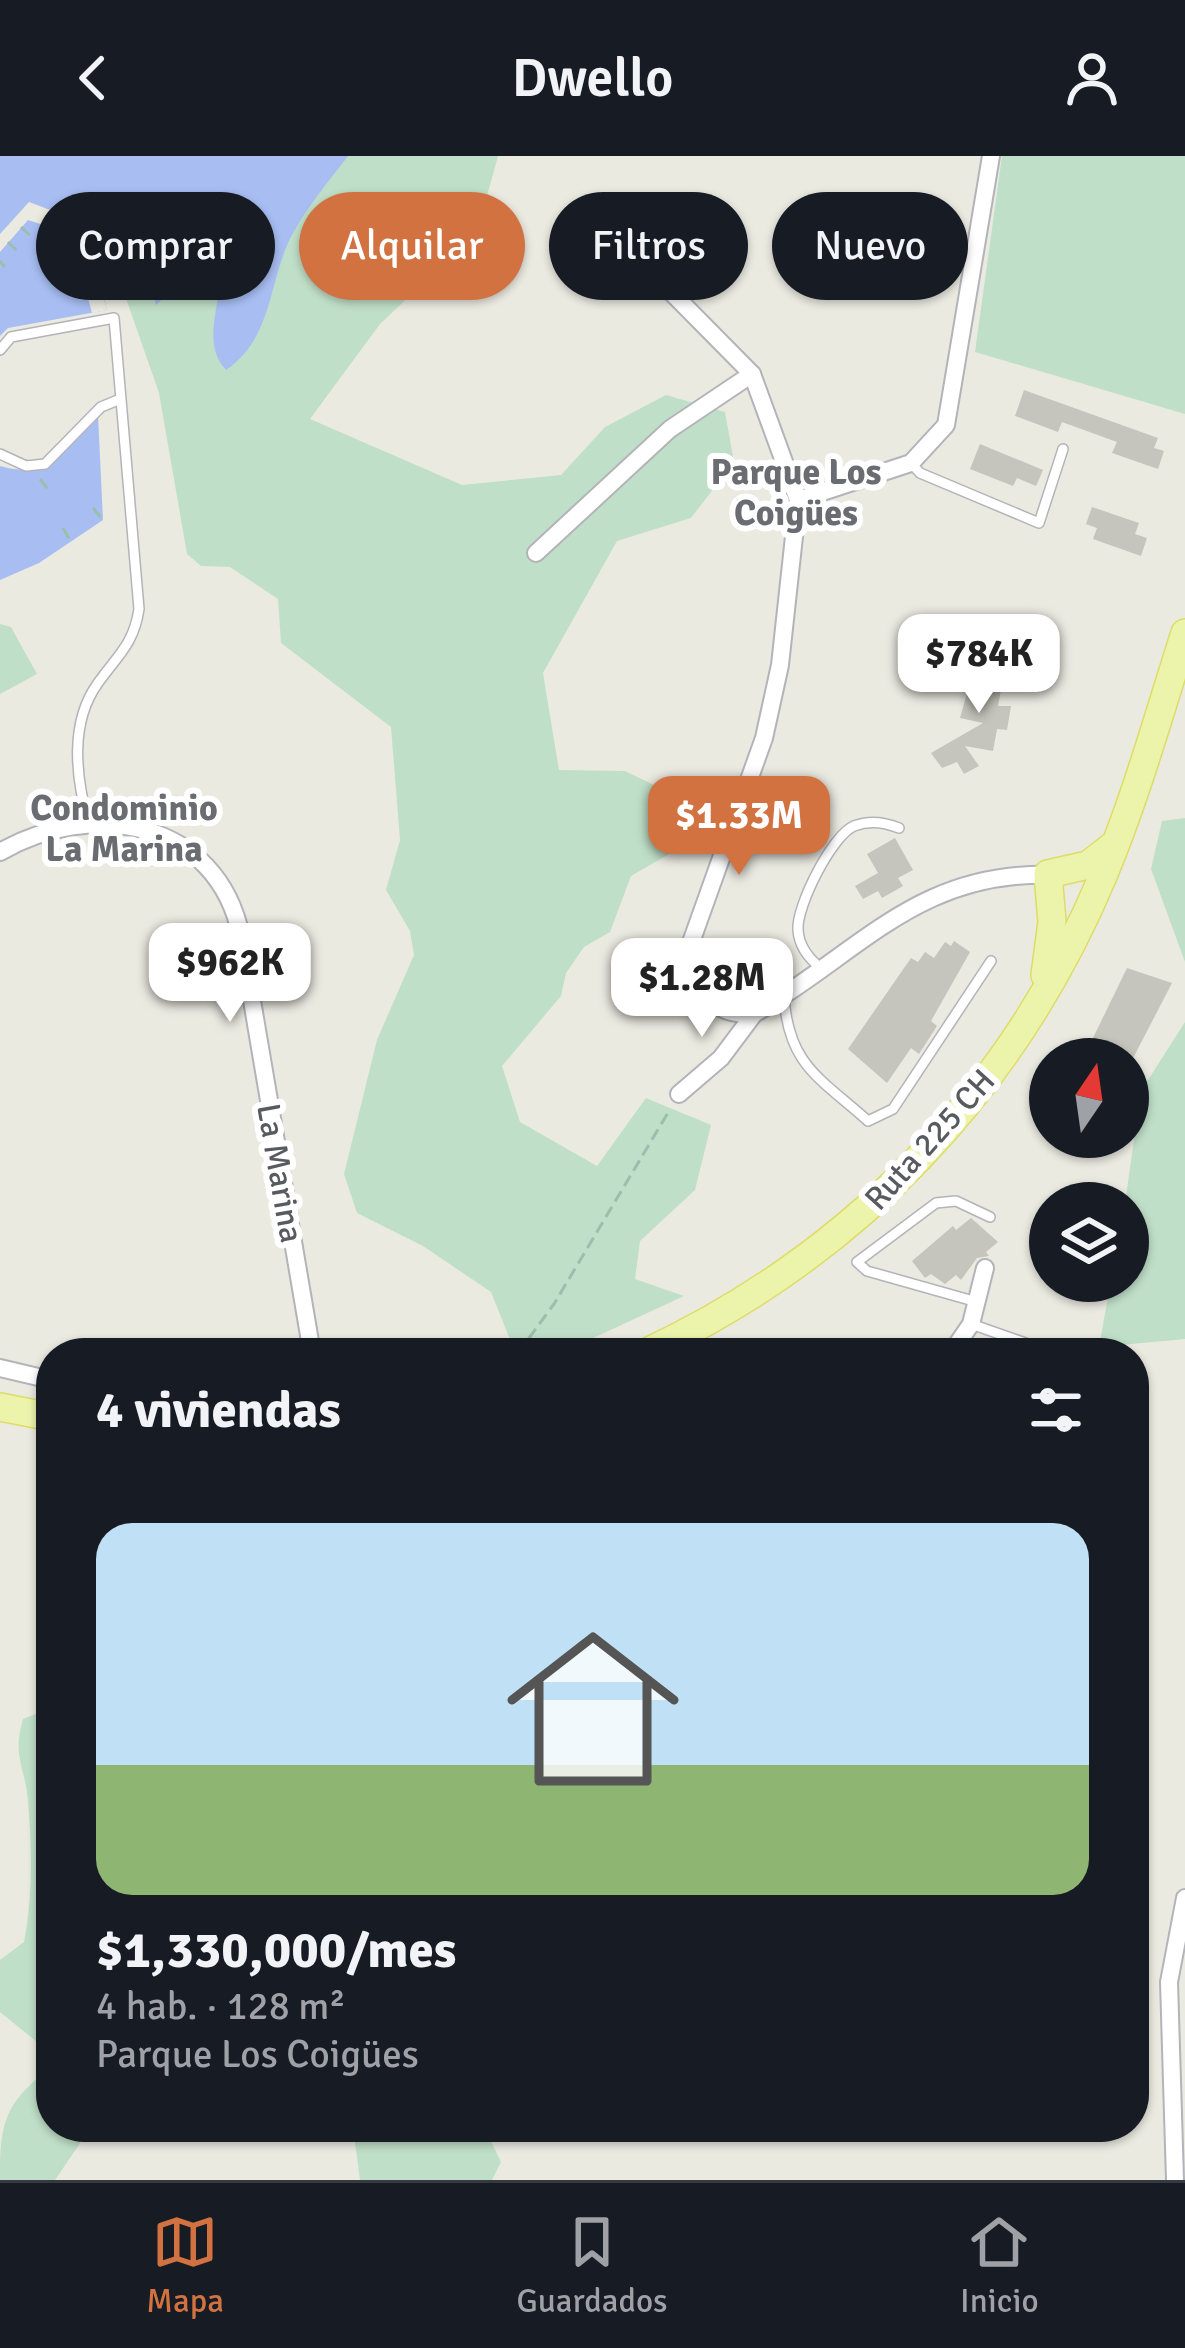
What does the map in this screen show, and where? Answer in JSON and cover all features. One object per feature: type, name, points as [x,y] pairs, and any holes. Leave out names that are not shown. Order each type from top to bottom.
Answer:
[{"type":"main road","name":"Ruta 225 CH","points":[[673,1338],[777,1283],[833,1241],[892,1187],[965,1107],[1034,1008],[1101,880],[1183,643]]},
{"type":"main road","points":[[1034,1008],[1051,946],[1048,874],[1088,865],[1118,841]]},
{"type":"main road","points":[[0,1407],[36,1414]]},
{"type":"street","points":[[798,500],[911,463],[946,425],[991,156]]},
{"type":"street","points":[[679,300],[752,374],[798,500],[783,642],[764,738],[689,949],[689,971],[708,1000],[729,1012],[754,1014]]},
{"type":"street","points":[[536,553],[670,429],[752,374]]},
{"type":"street","name":"La Marina","points":[[0,852],[88,822],[132,824],[163,834],[217,881],[231,903],[309,1338]]},
{"type":"street","points":[[679,1094],[721,1058],[754,1014],[924,898],[983,879],[1048,874],[1101,880]]},
{"type":"street","points":[[961,1338],[971,1324],[985,1268]]},
{"type":"street","points":[[0,1368],[36,1376]]},
{"type":"street","points":[[1175,2180],[1168,1982],[1185,1898]]},
{"type":"lane","points":[[0,350],[11,337],[114,318],[139,609],[127,649],[96,685],[82,716],[78,759],[88,822]]},
{"type":"lane","points":[[0,454],[26,466],[45,464],[101,407],[118,400]]},
{"type":"lane","points":[[911,463],[920,473],[1039,523],[1063,449]]},
{"type":"lane","points":[[822,969],[803,949],[798,918],[830,851],[854,826],[877,822],[899,828]]},
{"type":"lane","points":[[784,996],[786,1034],[803,1064],[868,1120],[893,1109],[991,961]]},
{"type":"lane","points":[[977,1301],[867,1271],[857,1262],[936,1203],[956,1201],[990,1217]]},
{"type":"lane","points":[[971,1324],[1011,1338]]},
{"type":"path","points":[[21,227],[31,236]]},
{"type":"path","points":[[8,242],[18,252]]},
{"type":"path","points":[[0,261],[5,267]]},
{"type":"path","points":[[93,508],[104,520]]},
{"type":"path","points":[[63,528],[70,542]]},
{"type":"path","points":[[529,1338],[679,1094]]},
{"type":"green space","points":[[113,156],[498,156],[488,192],[299,192],[299,300],[405,300],[380,324],[310,419],[462,485],[561,475],[605,427],[666,395],[725,412],[734,462],[691,518],[617,541],[543,673],[559,770],[625,771],[675,795],[678,849],[631,876],[610,932],[584,947],[566,973],[561,996],[502,1066],[520,1122],[597,1166],[646,1098],[711,1125],[695,1190],[640,1241],[635,1279],[684,1296],[593,1338],[509,1338],[491,1292],[423,1246],[357,1213],[344,1174],[377,1040],[414,955],[410,931],[386,890],[400,840],[391,727],[281,643],[278,599],[230,567],[201,566],[187,554],[159,393],[127,300],[275,300],[275,192],[106,192]]},
{"type":"green space","points":[[1002,156],[1185,156],[1185,414],[975,352]]},
{"type":"green space","points":[[0,624],[11,627],[37,674],[0,694]]},
{"type":"green space","points":[[1185,818],[1185,962],[1151,869],[1162,821]]},
{"type":"green space","points":[[1185,1022],[1185,1339],[1149,1342],[1149,1338],[1101,1338],[1107,1302],[1149,1302],[1149,1182],[1128,1182],[1131,1158],[1149,1158],[1149,1078]]},
{"type":"green space","points":[[36,1714],[36,2041],[0,2012],[0,1960],[24,1942],[29,1907],[30,1837],[19,1753],[23,1719]]},
{"type":"green space","points":[[36,2080],[36,2142],[81,2142],[55,2180],[0,2180],[4,2129],[23,2092]]},
{"type":"green space","points":[[355,2142],[491,2142],[501,2162],[492,2180],[360,2180]]},
{"type":"water","points":[[0,156],[348,156],[320,192],[299,192],[299,223],[275,282],[275,192],[36,192],[36,300],[104,300],[107,310],[8,328],[0,336]]},
{"type":"water","points":[[218,300],[270,300],[253,341],[226,370],[213,337]]},
{"type":"water","points":[[98,415],[103,520],[39,563],[0,580],[0,466],[32,469],[45,464]]},
{"type":"pier","points":[[29,202],[36,205],[36,223],[28,220],[0,252],[0,234]]},
{"type":"pier","points":[[89,300],[104,300],[107,310],[92,313]]},
{"type":"building","points":[[1024,390],[1158,438],[1154,448],[1164,451],[1158,469],[1112,453],[1117,442],[1062,422],[1058,432],[1015,416]]},
{"type":"building","points":[[980,444],[1043,470],[1036,486],[1017,478],[1013,486],[970,469]]},
{"type":"building","points":[[1092,507],[1139,523],[1135,534],[1147,538],[1141,556],[1093,539],[1097,528],[1086,524]]},
{"type":"building","points":[[977,658],[1006,663],[998,706],[1011,706],[1007,730],[997,729],[993,751],[965,746],[979,766],[964,774],[957,762],[942,768],[931,753],[983,723],[960,718]]},
{"type":"building","points":[[895,838],[913,870],[898,878],[903,886],[882,898],[878,891],[863,899],[855,886],[878,873],[867,854]]},
{"type":"building","points":[[954,941],[970,952],[931,1021],[937,1026],[919,1054],[911,1048],[887,1083],[848,1049],[911,958],[918,962],[925,952],[934,958],[945,942],[951,946]]},
{"type":"building","points":[[1127,968],[1172,983],[1143,1038],[1093,1038]]},
{"type":"building","points":[[971,1218],[998,1242],[986,1252],[989,1256],[977,1258],[961,1280],[956,1275],[945,1284],[931,1274],[925,1278],[912,1261],[953,1226],[956,1230]]},
{"type":"district","name":"Parque Los Coigües","points":[[796,492]]},
{"type":"district","name":"Condominio La Marina","points":[[124,828]]}]
